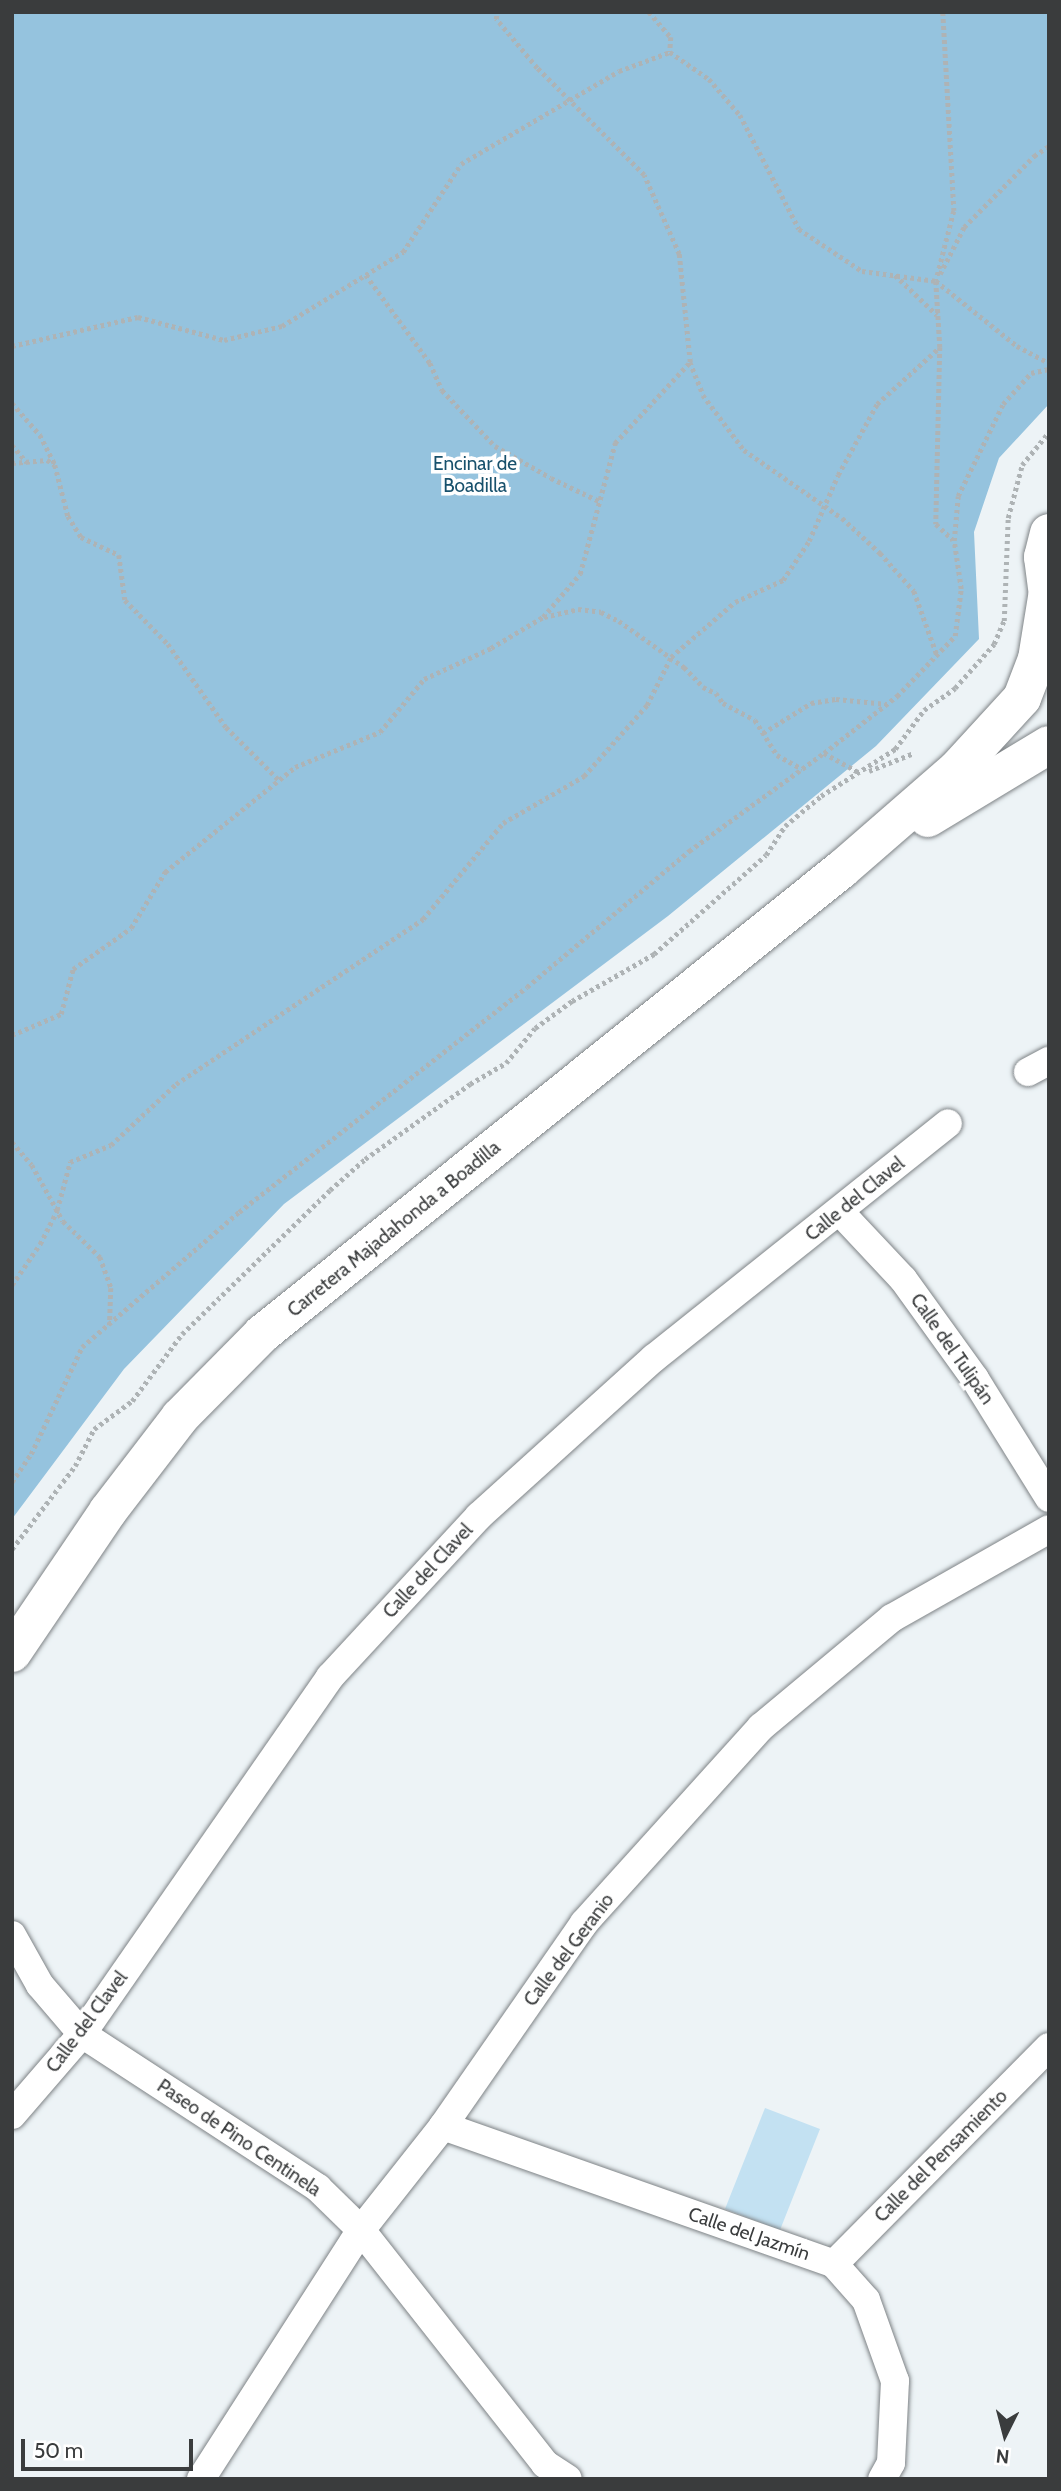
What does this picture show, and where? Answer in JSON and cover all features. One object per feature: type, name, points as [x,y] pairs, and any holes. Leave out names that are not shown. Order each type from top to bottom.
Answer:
[{"type":"street","name":"Carretera Majadahonda a Boadilla","points":[[12,1653],[108,1511],[180,1417],[262,1334],[842,869],[957,769],[1022,698],[1037,659],[1048,600],[1044,557],[1049,533]]},
{"type":"street","name":"Carretera Majadahonda a Boadilla","points":[[842,869],[1049,745]]},
{"type":"street","name":"Calle del Clavel","points":[[12,2115],[82,2034],[330,1677],[479,1516],[654,1358],[948,1123]]},
{"type":"street","name":"Calle del Tulipán","points":[[840,1212],[903,1279],[975,1379],[1049,1497]]},
{"type":"street","name":"Calle del Geranio","points":[[201,2479],[361,2230],[443,2126],[584,1923],[761,1727],[892,1618],[1049,1529]]},
{"type":"street","name":"Paseo de Pino Centinela","points":[[12,1935],[40,1985],[82,2034],[318,2188],[361,2230],[545,2464],[568,2479]]},
{"type":"street","name":"Calle del Pensamiento","points":[[834,2264],[1049,2047]]},
{"type":"street","name":"Calle del Jazmín","points":[[443,2126],[834,2264],[866,2300],[895,2381],[891,2463],[882,2479]]},
{"type":"path","points":[[497,12],[496,19],[569,101],[644,176],[679,254],[690,362],[703,395],[744,450],[824,504],[880,553],[914,592],[937,655]]},
{"type":"path","points":[[649,12],[671,37],[670,52]]},
{"type":"path","points":[[943,12],[954,211],[936,281],[940,347],[936,524],[954,541]]},
{"type":"path","points":[[12,346],[138,317],[224,340],[282,326],[403,252],[461,164],[619,71],[670,52]]},
{"type":"path","points":[[670,52],[709,79],[740,115],[799,229],[862,271],[936,281],[1017,346],[1049,363]]},
{"type":"path","points":[[936,281],[964,227],[1034,156],[1049,146]]},
{"type":"path","points":[[366,275],[430,363],[442,390],[495,446],[551,478],[599,501]]},
{"type":"path","points":[[895,275],[937,316]]},
{"type":"path","points":[[12,1285],[40,1244],[57,1210],[70,1162],[111,1145],[176,1084],[423,919],[503,822],[583,776],[648,705],[671,657],[735,602],[783,580],[809,541],[824,504],[877,404],[940,347]]},
{"type":"path","points":[[543,617],[580,574],[615,443],[690,362]]},
{"type":"path","points":[[12,1482],[31,1454],[82,1347],[239,1212],[527,987],[689,850],[887,704],[955,636],[961,589],[954,541],[958,496],[1003,404],[1031,373],[1049,369]]},
{"type":"path","points":[[12,403],[40,435],[55,465],[68,516],[81,537],[119,555],[125,600],[168,644],[226,727],[279,779]]},
{"type":"path","points":[[12,1549],[75,1466],[94,1429],[132,1401],[182,1334],[330,1190],[365,1159],[470,1084],[506,1063],[535,1028],[553,1014],[654,954],[766,855],[785,826],[821,796],[895,749],[924,710],[956,688],[994,644],[1004,621],[1008,517],[1022,466],[1049,432]]},
{"type":"path","points":[[12,445],[27,462]]},
{"type":"path","points":[[12,463],[47,460],[55,465]]},
{"type":"path","points":[[12,1035],[61,1014],[73,969],[131,929],[165,872],[279,779],[295,767],[380,732],[424,679],[491,648],[543,617],[578,609],[601,612],[671,657],[704,687],[716,693],[723,703],[755,720],[777,755],[802,769]]},
{"type":"path","points":[[763,733],[811,703],[836,699],[887,704]]},
{"type":"path","points":[[824,753],[861,773],[914,753]]},
{"type":"path","points":[[13,1145],[32,1165],[63,1221],[100,1256],[111,1288],[110,1325]]},
{"type":"shaded area","points":[[765,2108],[820,2129],[780,2230],[725,2209]]},
{"type":"green space","name":"Encinar de Boadilla","points":[[12,12],[1049,12],[1049,404],[999,458],[974,532],[979,639],[876,746],[668,916],[284,1204],[124,1369],[12,1519]]}]
